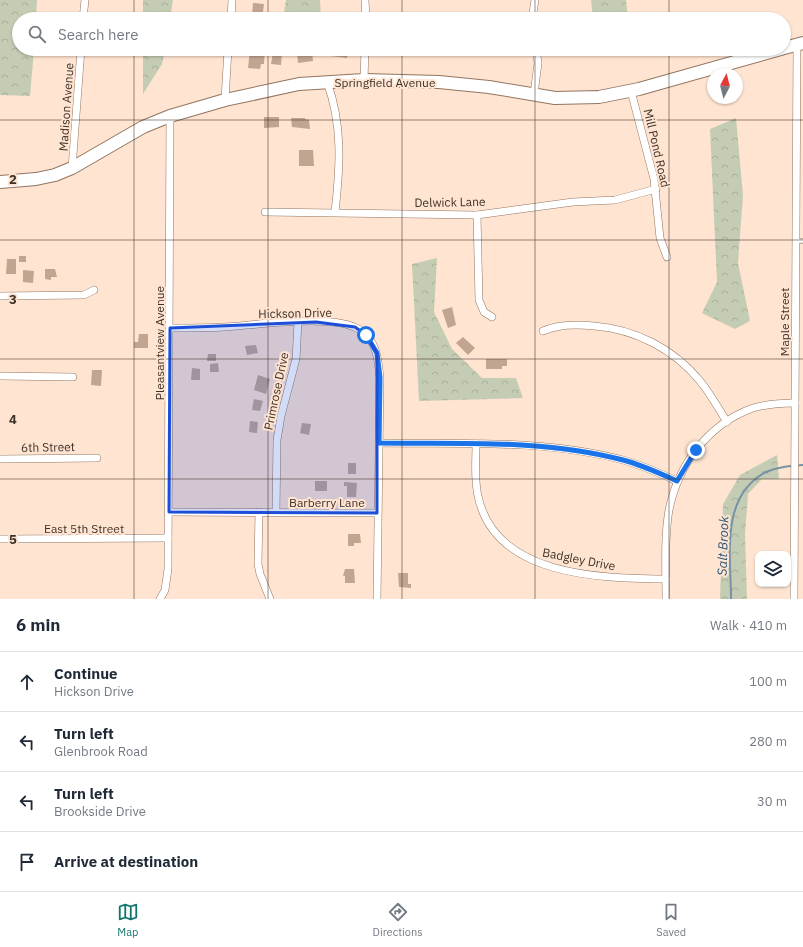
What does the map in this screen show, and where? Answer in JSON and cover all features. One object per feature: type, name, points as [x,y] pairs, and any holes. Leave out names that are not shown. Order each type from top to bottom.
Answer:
[{"type":"main road","name":"Springfield Avenue","points":[[0,182],[36,179],[54,175],[72,168],[143,127],[170,116],[225,100],[299,84],[364,80],[440,82],[577,99],[632,91],[758,56]]},
{"type":"street","points":[[84,12],[85,0]]},
{"type":"street","points":[[231,12],[232,0]]},
{"type":"street","points":[[365,0],[366,12]]},
{"type":"street","points":[[533,12],[535,0]]},
{"type":"street","name":"Maple Street","points":[[794,599],[800,44]]},
{"type":"street","name":"Madison Avenue","points":[[72,168],[80,56]]},
{"type":"street","points":[[225,100],[228,56]]},
{"type":"street","points":[[364,80],[365,56]]},
{"type":"street","points":[[534,94],[538,63],[537,56]]},
{"type":"street","points":[[327,82],[338,127],[340,163],[335,212]]},
{"type":"street","name":"Mill Pond Road","points":[[632,91],[656,190],[660,238],[666,257]]},
{"type":"street","name":"Pleasantview Avenue","points":[[160,599],[165,590],[168,569],[170,116]]},
{"type":"street","name":"Delwick Lane","points":[[265,212],[477,215],[572,202],[615,200],[656,190]]},
{"type":"street","points":[[477,215],[479,300],[484,312],[492,317]]},
{"type":"street","points":[[0,296],[84,295],[94,290]]},
{"type":"street","name":"Hickson Drive","points":[[170,328],[298,322],[348,324],[361,330],[375,347],[380,378],[377,599]]},
{"type":"street","name":"Primrose Drive","points":[[276,512],[277,440],[281,416],[296,359],[298,322]]},
{"type":"street","points":[[543,331],[554,326],[603,327],[626,332],[648,340],[675,357],[693,373],[702,383],[727,422]]},
{"type":"street","points":[[0,376],[72,377]]},
{"type":"street","points":[[666,599],[668,521],[677,481],[696,450],[705,439],[727,422],[758,407],[774,404],[795,403]]},
{"type":"street","points":[[379,443],[476,444],[564,448],[599,454],[650,469],[677,481]]},
{"type":"street","name":"Badgley Drive","points":[[476,444],[476,485],[479,502],[492,527],[507,546],[534,560],[585,573],[611,577],[666,579]]},
{"type":"street","name":"6th Street","points":[[0,459],[97,458]]},
{"type":"street","points":[[169,512],[259,512],[258,564],[260,574],[270,599]]},
{"type":"street","name":"Barberry Lane","points":[[259,512],[378,513]]},
{"type":"street","name":"East 5th Street","points":[[0,539],[168,538]]},
{"type":"highlighted area","points":[[316,322],[355,327],[366,335],[377,353],[377,513],[169,512],[170,328]]},
{"type":"green space","points":[[0,0],[37,0],[36,12],[12,12],[12,56],[33,56],[30,96],[0,95]]},
{"type":"green space","points":[[143,0],[173,0],[171,12],[143,12]]},
{"type":"green space","points":[[286,0],[320,0],[321,12],[284,12]]},
{"type":"green space","points":[[591,0],[626,0],[627,12],[592,12]]},
{"type":"green space","points":[[143,56],[164,56],[162,64],[143,94]]},
{"type":"green space","points":[[736,118],[743,195],[738,263],[750,321],[735,329],[702,313],[717,282],[710,129]]},
{"type":"green space","points":[[437,258],[434,312],[452,349],[482,378],[516,378],[523,398],[419,401],[412,264]]},
{"type":"green space","points":[[777,455],[779,479],[762,479],[748,494],[745,535],[747,599],[720,599],[723,504],[740,475]]},
{"type":"building","points":[[253,3],[264,4],[263,12],[252,12]]},
{"type":"building","points":[[249,56],[265,56],[264,64],[261,64],[260,69],[248,68]]},
{"type":"building","points":[[272,56],[282,56],[281,65],[271,64]]},
{"type":"building","points":[[297,56],[312,56],[313,61],[298,63]]},
{"type":"building","points":[[331,56],[347,56],[347,58]]},
{"type":"building","points":[[264,117],[279,117],[279,127],[264,128]]},
{"type":"building","points":[[291,118],[305,118],[309,120],[310,129],[292,127]]},
{"type":"building","points":[[299,150],[313,150],[314,166],[299,166]]},
{"type":"building","points":[[19,256],[26,256],[26,262],[19,262]]},
{"type":"building","points":[[7,259],[16,259],[16,274],[6,274]]},
{"type":"building","points":[[45,269],[55,269],[57,277],[51,277],[51,280],[45,279]]},
{"type":"building","points":[[23,270],[34,271],[33,283],[23,282]]},
{"type":"building","points":[[452,307],[456,325],[448,328],[442,310]]},
{"type":"building","points":[[139,334],[148,334],[148,348],[134,348],[134,342],[138,342]]},
{"type":"building","points":[[463,337],[475,348],[468,355],[456,343]]},
{"type":"building","points":[[256,345],[258,353],[247,355],[245,346]]},
{"type":"building","points":[[208,354],[216,354],[216,361],[207,361]]},
{"type":"building","points":[[486,359],[507,359],[507,366],[502,366],[502,369],[486,369]]},
{"type":"building","points":[[218,363],[219,372],[210,372],[210,364]]},
{"type":"building","points":[[192,368],[200,369],[200,380],[191,380]]},
{"type":"building","points":[[92,370],[102,370],[101,386],[91,385]]},
{"type":"building","points":[[258,375],[270,379],[266,394],[254,390]]},
{"type":"building","points":[[254,399],[263,401],[260,411],[252,410]]},
{"type":"building","points":[[250,421],[258,422],[257,433],[249,432]]},
{"type":"building","points":[[302,423],[311,424],[309,435],[300,433]]},
{"type":"building","points":[[348,463],[356,463],[356,474],[348,474]]},
{"type":"building","points":[[315,481],[327,481],[327,491],[315,491]]},
{"type":"building","points":[[344,482],[357,483],[356,497],[347,497],[347,486],[344,486]]},
{"type":"building","points":[[348,534],[360,534],[361,543],[354,543],[354,546],[348,546]]},
{"type":"building","points":[[345,569],[354,569],[355,583],[345,583],[345,576],[343,576]]},
{"type":"building","points":[[398,573],[408,573],[408,584],[411,584],[411,588],[399,587]]},
{"type":"waterway","name":"Salt Brook","points":[[731,599],[731,529],[734,513],[740,497],[750,484],[764,473],[778,468],[803,465]]},
{"type":"route","points":[[366,335],[375,347],[377,353],[380,378],[379,443],[476,444],[564,448],[624,460],[650,469],[677,481],[680,473],[696,450]]}]
